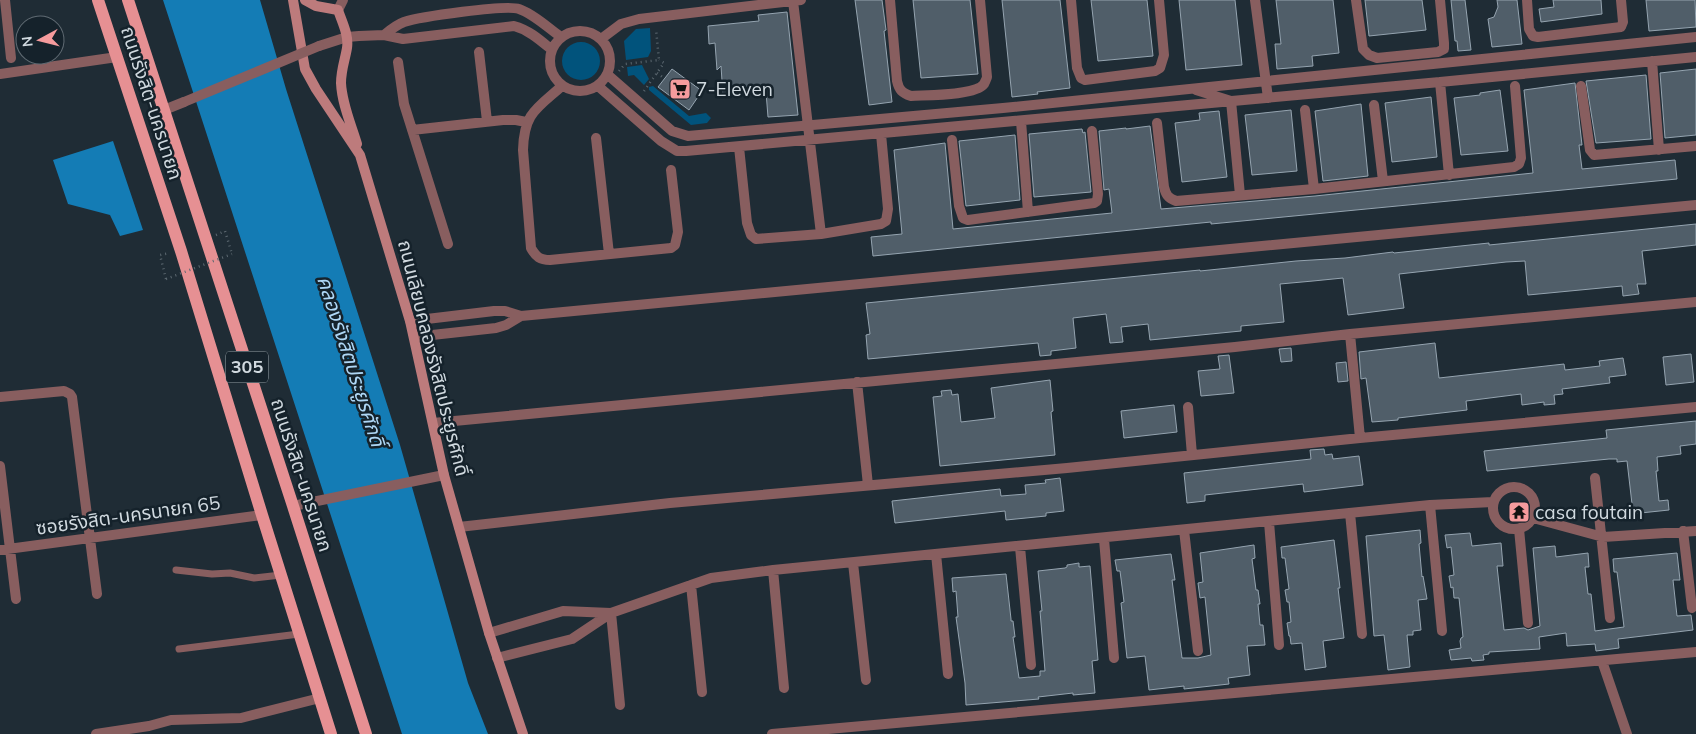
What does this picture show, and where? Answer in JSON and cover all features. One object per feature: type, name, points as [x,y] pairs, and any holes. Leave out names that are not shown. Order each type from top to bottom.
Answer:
[{"type":"main road","name":"ถนนรังสิต-นครนายก","points":[[98,0],[181,251],[331,734]]},
{"type":"main road","name":"ถนนรังสิต-นครนายก","points":[[128,0],[366,734]]},
{"type":"street","points":[[5,0],[10,58]]},
{"type":"street","name":"ถนนเลียบคลองรังสิตประยูรศักดิ์","points":[[293,0],[306,70],[316,89],[360,155],[414,336],[444,475],[489,633],[522,734]]},
{"type":"street","points":[[305,0],[316,6],[338,10]]},
{"type":"street","points":[[343,0],[338,10],[347,37],[347,47],[341,73],[341,86],[360,155]]},
{"type":"street","points":[[890,0],[897,81],[903,93],[911,96],[967,92],[977,89],[984,84],[987,77],[980,0]]},
{"type":"street","points":[[1071,0],[1077,68],[1080,78],[1085,80],[1154,71],[1160,68],[1164,56],[1160,0]]},
{"type":"street","points":[[1255,0],[1268,98]]},
{"type":"street","points":[[1356,0],[1363,49],[1369,55],[1377,58],[1444,50],[1440,0]]},
{"type":"street","points":[[1527,0],[1529,29],[1533,36],[1538,37],[1620,27],[1623,22],[1622,0]]},
{"type":"street","points":[[601,39],[621,24],[639,19],[796,1],[807,126],[821,234]]},
{"type":"street","points":[[384,35],[393,27],[403,22],[510,7],[526,12],[561,37]]},
{"type":"street","points":[[164,110],[319,46],[347,37],[384,35],[404,39],[514,26],[532,34],[552,50]]},
{"type":"street","points":[[582,30],[592,33],[601,39],[610,56],[610,77],[598,86],[584,92],[576,92],[562,86],[551,70],[550,60],[552,50],[561,37],[571,32],[582,30]]},
{"type":"street","points":[[610,77],[665,126],[680,135],[700,136],[1696,37]]},
{"type":"street","points":[[478,52],[487,121]]},
{"type":"street","points":[[0,74],[117,57]]},
{"type":"street","points":[[598,86],[662,141],[677,151],[698,151],[1696,57]]},
{"type":"street","points":[[1652,61],[1658,150]]},
{"type":"street","points":[[398,62],[404,104],[448,244]]},
{"type":"street","points":[[1440,82],[1449,175]]},
{"type":"street","points":[[562,86],[532,112],[526,122],[523,135],[531,248],[535,256],[541,260],[550,260],[671,248],[675,245],[678,232],[671,170]]},
{"type":"street","points":[[1157,123],[1164,187],[1166,195],[1170,199],[1176,201],[1314,189],[1514,168],[1520,164],[1521,158],[1515,86]]},
{"type":"street","points":[[1581,86],[1590,150],[1594,155],[1696,146]]},
{"type":"street","points":[[1191,88],[1232,101]]},
{"type":"street","points":[[1232,101],[1240,194]]},
{"type":"street","points":[[1374,105],[1383,181]]},
{"type":"street","points":[[1305,110],[1314,189]]},
{"type":"street","points":[[412,130],[487,121],[516,120],[526,122]]},
{"type":"street","points":[[1021,121],[1028,212]]},
{"type":"street","points":[[952,140],[959,206],[963,218],[968,220],[1094,203],[1097,201],[1092,131]]},
{"type":"street","points":[[739,147],[747,224],[751,235],[756,239],[821,234],[881,224],[886,221],[888,209],[880,134]]},
{"type":"street","points":[[596,138],[608,254]]},
{"type":"street","points":[[410,321],[494,311],[521,316],[1696,205]]},
{"type":"street","points":[[433,424],[1696,302]]},
{"type":"street","points":[[414,336],[496,328],[521,316]]},
{"type":"street","points":[[1350,334],[1360,438]]},
{"type":"street","points":[[857,382],[868,485]]},
{"type":"street","points":[[0,397],[64,391],[70,394],[74,404],[97,594]]},
{"type":"street","points":[[1188,407],[1192,455]]},
{"type":"street","points":[[459,527],[670,504],[1696,407]]},
{"type":"street","points":[[0,466],[5,549],[16,599]]},
{"type":"street","points":[[293,506],[444,475]]},
{"type":"street","points":[[1596,478],[1610,618]]},
{"type":"street","points":[[1515,486],[1522,487],[1533,497],[1536,504],[1533,518],[1530,523],[1519,529],[1505,527],[1495,517],[1493,502],[1501,490],[1515,486]]},
{"type":"street","points":[[497,658],[572,639],[612,613],[711,578],[773,570],[1104,539],[1430,505],[1493,502]]},
{"type":"street","points":[[1430,505],[1442,631]]},
{"type":"street","points":[[1350,513],[1362,634]]},
{"type":"street","name":"ซอยรังสิต-นครนายก 65","points":[[5,549],[262,514]]},
{"type":"street","points":[[1533,518],[1602,537],[1696,531]]},
{"type":"street","points":[[1269,522],[1279,645]]},
{"type":"street","points":[[1519,529],[1528,623]]},
{"type":"street","points":[[1184,530],[1198,651]]},
{"type":"street","points":[[1683,532],[1692,608]]},
{"type":"street","points":[[1104,539],[1114,658]]},
{"type":"street","points":[[1020,547],[1031,665]]},
{"type":"street","points":[[936,554],[948,674]]},
{"type":"street","points":[[853,563],[866,680]]},
{"type":"street","points":[[773,570],[784,688]]},
{"type":"street","points":[[690,585],[702,692]]},
{"type":"street","points":[[489,633],[563,611],[612,613]]},
{"type":"street","points":[[612,613],[620,705]]},
{"type":"street","points":[[772,734],[1602,662],[1696,652]]},
{"type":"street","points":[[1602,662],[1627,734]]},
{"type":"street","points":[[96,734],[149,726],[171,720],[241,718],[320,698]]},
{"type":"lane","points":[[176,570],[212,574],[230,573],[254,578],[281,575]]},
{"type":"lane","points":[[179,649],[299,634]]},
{"type":"path","points":[[654,17],[659,60]]},
{"type":"path","points":[[610,77],[625,64],[659,60],[664,63],[651,82]]},
{"type":"path","points":[[657,73],[664,79]]},
{"type":"path","points":[[181,251],[160,255],[166,279],[232,254],[225,231],[206,240]]},
{"type":"shaded area","points":[[650,28],[651,51],[648,57],[626,60],[624,41],[636,29]]},
{"type":"shaded area","points":[[581,42],[595,47],[600,61],[595,75],[581,80],[567,75],[562,61],[567,47]]},
{"type":"shaded area","points":[[642,65],[649,79],[644,85],[634,75],[628,76],[627,67]]},
{"type":"shaded area","points":[[653,86],[689,116],[706,113],[711,118],[707,123],[691,125],[649,90],[649,87]]},
{"type":"water","name":"คลองรังสิตประยูรศักดิ์","points":[[163,0],[260,0],[286,89],[400,445],[468,683],[488,734],[402,734]]},
{"type":"water","points":[[113,141],[143,230],[120,236],[110,215],[68,204],[53,160]]},
{"type":"building","points":[[855,0],[882,0],[892,102],[869,105]]},
{"type":"building","points":[[913,0],[970,0],[978,74],[921,78]]},
{"type":"building","points":[[1002,0],[1060,0],[1070,88],[1012,97]]},
{"type":"building","points":[[1091,0],[1147,0],[1153,56],[1098,61]]},
{"type":"building","points":[[1179,0],[1235,0],[1242,65],[1186,70]]},
{"type":"building","points":[[1276,0],[1333,0],[1339,53],[1312,56],[1313,66],[1277,69],[1275,44],[1281,44]]},
{"type":"building","points":[[1365,0],[1422,0],[1426,30],[1369,36]]},
{"type":"building","points":[[1451,0],[1465,0],[1471,50],[1458,51],[1457,41],[1455,41]]},
{"type":"building","points":[[1497,0],[1517,0],[1522,44],[1492,47],[1488,19],[1494,17],[1498,7]]},
{"type":"building","points":[[1553,0],[1601,0],[1602,14],[1541,22],[1539,9],[1554,7]]},
{"type":"building","points":[[1646,0],[1695,0],[1696,27],[1649,31]]},
{"type":"building","points":[[787,12],[798,115],[768,117],[766,92],[723,96],[721,66],[717,70],[715,43],[709,44],[708,26],[759,21],[758,15]]},
{"type":"building","name":"7-Eleven","points":[[672,69],[702,91],[689,110],[658,87]]},
{"type":"building","points":[[1696,69],[1696,135],[1665,138],[1660,73]]},
{"type":"building","points":[[1646,75],[1651,139],[1596,143],[1586,81]]},
{"type":"building","points":[[1575,83],[1582,145],[1579,145],[1582,169],[1675,160],[1677,179],[1211,224],[1211,222],[873,256],[871,237],[902,234],[894,150],[945,143],[953,229],[1112,213],[1109,189],[1104,190],[1099,131],[1126,128],[1150,126],[1161,209],[1315,196],[1533,173],[1524,90]]},
{"type":"building","points":[[1500,90],[1508,151],[1461,155],[1454,98]]},
{"type":"building","points":[[1431,97],[1437,157],[1392,162],[1385,103]]},
{"type":"building","points":[[1361,104],[1368,176],[1323,181],[1315,111]]},
{"type":"building","points":[[1291,110],[1297,171],[1252,175],[1245,115]]},
{"type":"building","points":[[1219,111],[1227,177],[1182,182],[1175,123],[1200,120],[1199,113]]},
{"type":"building","points":[[1082,129],[1083,133],[1085,132],[1091,192],[1034,197],[1029,134]]},
{"type":"building","points":[[1015,135],[1020,200],[966,206],[959,141]]},
{"type":"building","points":[[1696,224],[1696,245],[1642,251],[1646,284],[1637,284],[1639,294],[1623,296],[1622,286],[1528,295],[1525,261],[1506,262],[1399,274],[1404,308],[1348,315],[1343,278],[1280,284],[1284,322],[1241,326],[1241,331],[1150,340],[1148,324],[1121,327],[1123,342],[1110,343],[1106,314],[1073,318],[1076,348],[1051,351],[1051,355],[1040,356],[1038,343],[868,359],[866,335],[870,334],[866,303]]},
{"type":"building","points":[[1435,343],[1439,378],[1564,364],[1565,370],[1600,366],[1599,361],[1623,358],[1626,375],[1609,377],[1610,383],[1562,389],[1563,394],[1554,395],[1555,404],[1544,405],[1544,402],[1522,405],[1521,394],[1466,401],[1467,410],[1372,422],[1366,378],[1361,379],[1359,352]]},
{"type":"building","points":[[1291,348],[1292,361],[1281,362],[1279,349]]},
{"type":"building","points":[[1691,354],[1694,382],[1666,385],[1663,357]]},
{"type":"building","points":[[1229,355],[1234,393],[1201,396],[1198,371],[1220,369],[1218,356]]},
{"type":"building","points":[[1346,362],[1348,381],[1338,382],[1336,363]]},
{"type":"building","points":[[1050,380],[1055,455],[940,466],[933,397],[942,396],[941,391],[951,390],[952,395],[958,394],[961,422],[995,418],[991,388]]},
{"type":"building","points":[[1174,405],[1177,432],[1124,438],[1121,411]]},
{"type":"building","points":[[1696,421],[1696,444],[1680,446],[1681,454],[1657,457],[1658,471],[1656,471],[1659,501],[1668,500],[1669,510],[1631,514],[1630,505],[1632,504],[1627,461],[1617,462],[1617,459],[1609,459],[1487,471],[1484,451],[1607,438],[1606,430]]},
{"type":"building","points":[[1324,449],[1325,455],[1332,454],[1333,459],[1359,456],[1363,485],[1304,492],[1303,484],[1205,495],[1205,501],[1187,503],[1184,473],[1311,459],[1310,450]]},
{"type":"building","points":[[1060,478],[1064,511],[1046,513],[1046,516],[1006,520],[1005,511],[895,523],[892,501],[1000,489],[1001,496],[1026,494],[1025,485],[1046,483],[1045,480]]},
{"type":"building","points":[[1420,530],[1421,543],[1419,544],[1422,577],[1427,599],[1418,600],[1421,630],[1413,631],[1413,635],[1407,635],[1410,667],[1388,670],[1384,635],[1374,636],[1366,536]]},
{"type":"building","points":[[1470,533],[1472,546],[1501,543],[1503,566],[1497,566],[1504,630],[1524,628],[1528,630],[1540,626],[1533,548],[1555,546],[1556,557],[1588,553],[1589,567],[1585,567],[1588,594],[1591,594],[1595,631],[1624,627],[1617,572],[1614,572],[1613,559],[1677,553],[1680,580],[1673,580],[1677,616],[1691,615],[1693,630],[1618,639],[1619,648],[1596,651],[1595,644],[1567,646],[1566,633],[1539,637],[1540,649],[1489,652],[1489,654],[1483,655],[1484,660],[1472,661],[1471,658],[1451,660],[1449,650],[1461,648],[1460,641],[1463,637],[1459,598],[1454,598],[1449,576],[1454,575],[1451,547],[1447,548],[1445,535]]},
{"type":"building","points":[[1334,540],[1344,638],[1323,641],[1326,667],[1305,670],[1302,643],[1291,644],[1289,636],[1287,623],[1291,622],[1289,602],[1287,602],[1285,590],[1289,589],[1285,558],[1282,558],[1281,547]]},
{"type":"building","points":[[1254,545],[1255,558],[1252,559],[1260,604],[1258,604],[1260,625],[1263,625],[1265,645],[1247,646],[1250,675],[1228,678],[1229,684],[1184,689],[1184,686],[1149,690],[1145,656],[1127,658],[1121,603],[1124,602],[1120,571],[1117,571],[1115,560],[1171,554],[1175,580],[1172,580],[1182,658],[1198,658],[1211,655],[1205,597],[1200,598],[1198,583],[1203,582],[1200,553]]},
{"type":"building","points":[[1079,563],[1079,567],[1090,566],[1098,660],[1092,661],[1095,693],[1073,695],[1073,693],[1038,697],[1039,699],[966,705],[956,617],[958,617],[956,591],[953,592],[952,578],[1006,574],[1019,678],[1040,676],[1040,671],[1045,671],[1038,571],[1065,568],[1067,565]]},
{"type":"place","name":"7-Eleven","points":[[680,89]]},
{"type":"place","name":"casa foutain","points":[[1519,512]]}]
